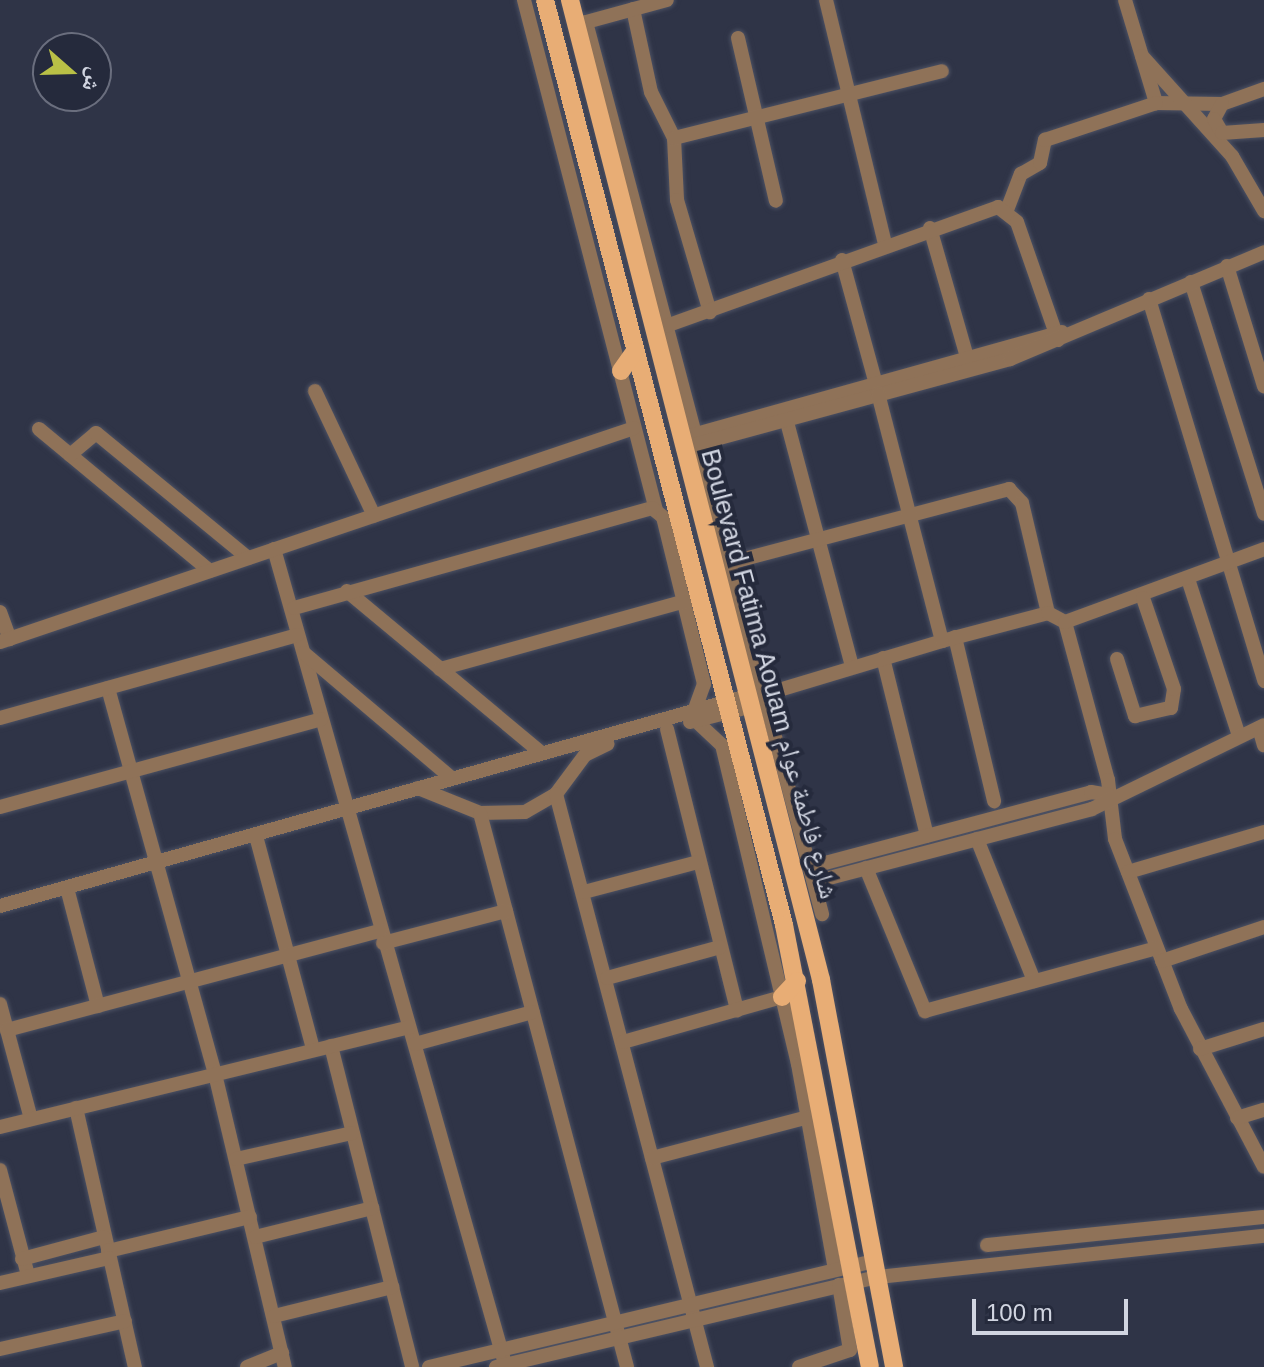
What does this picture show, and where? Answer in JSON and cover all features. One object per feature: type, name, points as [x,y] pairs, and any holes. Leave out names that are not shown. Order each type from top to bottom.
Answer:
[{"type":"main road","name":"Boulevard Fatima Aouam شارع فاطمة عوام","points":[[545,0],[635,351],[690,600],[725,708],[797,981],[844,1276],[870,1367]]},
{"type":"main road","name":"Boulevard Fatima Aouam شارع فاطمة عوام","points":[[570,0],[581,23],[754,698],[808,878],[894,1367]]},
{"type":"main road","points":[[621,371],[635,351]]},
{"type":"main road","points":[[782,997],[797,981]]},
{"type":"street","points":[[418,788],[480,813],[525,812],[556,794],[593,749],[667,729],[695,716],[704,684],[690,600],[656,510],[524,0]]},
{"type":"street","points":[[667,0],[581,23],[666,326],[689,441],[729,563],[754,698]]},
{"type":"street","points":[[826,0],[885,244]]},
{"type":"street","points":[[1125,0],[1156,103]]},
{"type":"street","points":[[633,9],[651,92],[674,138],[677,200],[710,312]]},
{"type":"street","points":[[738,38],[776,201]]},
{"type":"street","points":[[1139,53],[1190,105],[1264,211]]},
{"type":"street","points":[[674,138],[942,71]]},
{"type":"street","points":[[1057,336],[1007,210],[1021,174],[1040,163],[1045,140],[1156,103],[1222,104],[1264,89]]},
{"type":"street","points":[[1222,104],[1214,119],[1222,133],[1264,130]]},
{"type":"street","points":[[666,326],[988,207],[1007,210]]},
{"type":"street","points":[[930,228],[967,357]]},
{"type":"street","points":[[689,441],[787,422],[967,357],[1074,332],[1264,252]]},
{"type":"street","points":[[842,260],[906,512],[948,639],[994,801]]},
{"type":"street","points":[[1227,266],[1264,386]]},
{"type":"street","points":[[1191,282],[1264,514]]},
{"type":"street","points":[[1149,299],[1232,561],[1264,681]]},
{"type":"street","points":[[689,441],[1057,336]]},
{"type":"street","points":[[315,391],[374,516]]},
{"type":"street","points":[[787,422],[820,536],[852,666]]},
{"type":"street","points":[[0,612],[5,640],[634,428]]},
{"type":"street","points":[[39,429],[210,571]]},
{"type":"street","points":[[70,455],[96,433],[248,558]]},
{"type":"street","points":[[729,563],[1000,488],[1014,491],[1048,613]]},
{"type":"street","points":[[294,608],[347,591],[656,510]]},
{"type":"street","points":[[274,549],[294,608],[298,635],[321,719],[501,1350],[502,1366],[844,1276]]},
{"type":"street","points":[[0,906],[349,813],[450,777],[540,752],[725,708],[852,666],[948,639],[1048,613],[1065,622],[1189,582],[1264,549]]},
{"type":"street","points":[[1189,582],[1239,736]]},
{"type":"street","points":[[347,591],[540,752]]},
{"type":"street","points":[[1117,659],[1135,716],[1171,708],[1174,689],[1143,598]]},
{"type":"street","points":[[440,669],[690,600]]},
{"type":"street","points":[[1065,622],[1128,872],[1200,1049],[1264,1167]]},
{"type":"street","points":[[0,718],[298,635]]},
{"type":"street","points":[[304,653],[450,777]]},
{"type":"street","points":[[883,658],[927,836]]},
{"type":"street","points":[[108,688],[187,982],[215,1074],[284,1360],[247,1367]]},
{"type":"street","points":[[695,716],[722,745],[833,1216]]},
{"type":"street","points":[[0,807],[321,719]]},
{"type":"street","points":[[808,878],[866,868],[1092,809],[1109,795],[1262,726],[1264,745]]},
{"type":"street","points":[[667,729],[737,1010]]},
{"type":"street","points":[[808,878],[927,836],[1091,792],[1109,795]]},
{"type":"street","points":[[556,794],[607,978],[707,1367]]},
{"type":"street","points":[[480,813],[627,1367]]},
{"type":"street","points":[[1128,872],[1264,832]]},
{"type":"street","points":[[256,836],[313,1049]]},
{"type":"street","points":[[977,839],[1034,981]]},
{"type":"street","points":[[584,892],[698,862]]},
{"type":"street","points":[[866,868],[922,1009],[1264,927]]},
{"type":"street","points":[[808,878],[822,914]]},
{"type":"street","points":[[67,888],[98,1006]]},
{"type":"street","points":[[6,1036],[98,1006],[289,955],[506,911]]},
{"type":"street","points":[[607,978],[720,947]]},
{"type":"street","points":[[623,1042],[782,997]]},
{"type":"street","points":[[0,1004],[6,1036],[31,1119]]},
{"type":"street","points":[[415,1044],[533,1012]]},
{"type":"street","points":[[0,1127],[409,1027]]},
{"type":"street","points":[[1200,1049],[1264,1029]]},
{"type":"street","points":[[331,1046],[412,1367]]},
{"type":"street","points":[[76,1108],[135,1367]]},
{"type":"street","points":[[1237,1118],[1264,1110]]},
{"type":"street","points":[[652,1158],[808,1117]]},
{"type":"street","points":[[236,1159],[352,1133]]},
{"type":"street","points":[[0,1170],[28,1275]]},
{"type":"street","points":[[255,1237],[372,1208]]},
{"type":"street","points":[[22,1259],[107,1248],[250,1217]]},
{"type":"street","points":[[987,1245],[1264,1217]]},
{"type":"street","points":[[1102,1234],[1105,1252]]},
{"type":"street","points":[[429,1367],[691,1302],[877,1269],[1105,1252],[1264,1236]]},
{"type":"street","points":[[0,1283],[107,1248]]},
{"type":"street","points":[[799,1367],[850,1350],[844,1276]]},
{"type":"street","points":[[274,1316],[392,1287]]},
{"type":"street","points":[[0,1349],[125,1321]]}]
